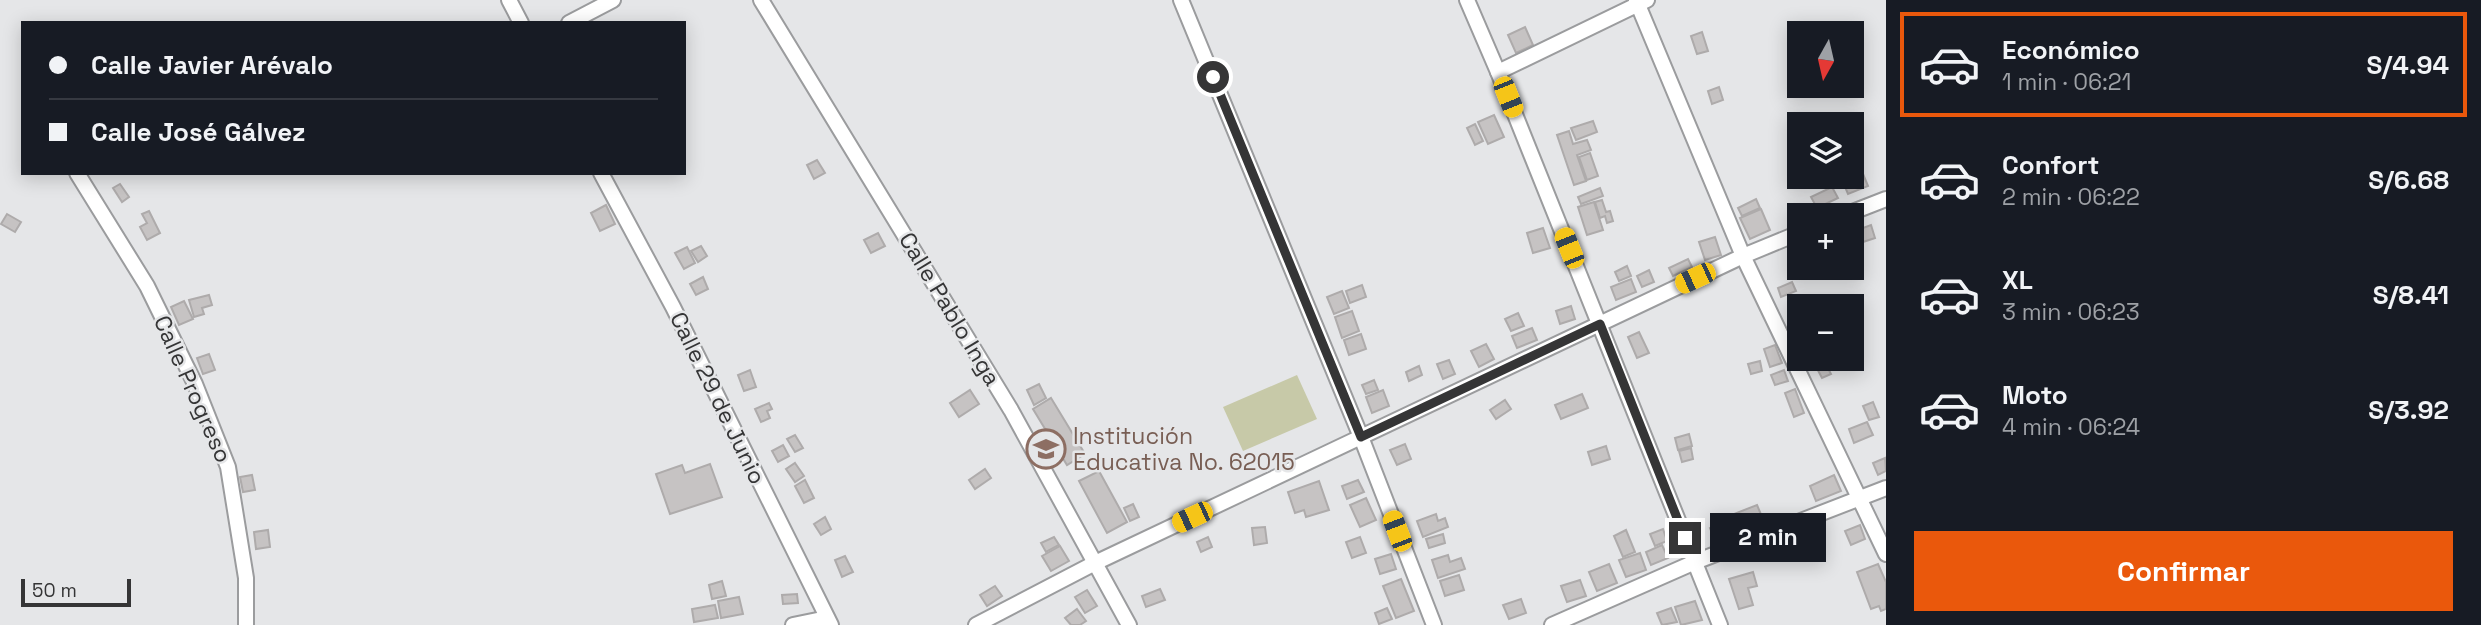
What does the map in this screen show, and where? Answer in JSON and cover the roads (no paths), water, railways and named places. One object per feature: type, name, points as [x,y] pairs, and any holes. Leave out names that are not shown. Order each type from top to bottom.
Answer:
[{"type":"street","points":[[509,0],[520,21]]},
{"type":"street","points":[[573,21],[613,0]]},
{"type":"street","name":"Calle Pablo Inga","points":[[761,0],[1004,398],[1129,625]]},
{"type":"street","points":[[1181,0],[1361,437],[1434,625]]},
{"type":"street","points":[[1467,0],[1720,625]]},
{"type":"street","points":[[1498,72],[1640,1],[1743,256],[1886,554]]},
{"type":"street","name":"Calle Progreso","points":[[78,175],[147,286],[195,384],[228,467],[246,578],[246,625]]},
{"type":"street","name":"Calle 29 de Junio","points":[[602,175],[673,307],[829,622]]},
{"type":"street","points":[[1864,208],[1886,199]]},
{"type":"street","points":[[976,625],[1095,563],[1743,256],[1787,238]]},
{"type":"street","points":[[1552,625],[1695,562],[1886,488]]},
{"type":"street","points":[[793,625],[829,622]]},
{"type":"place","name":"Institución Educativa No. 62015","points":[[1046,449]]}]
